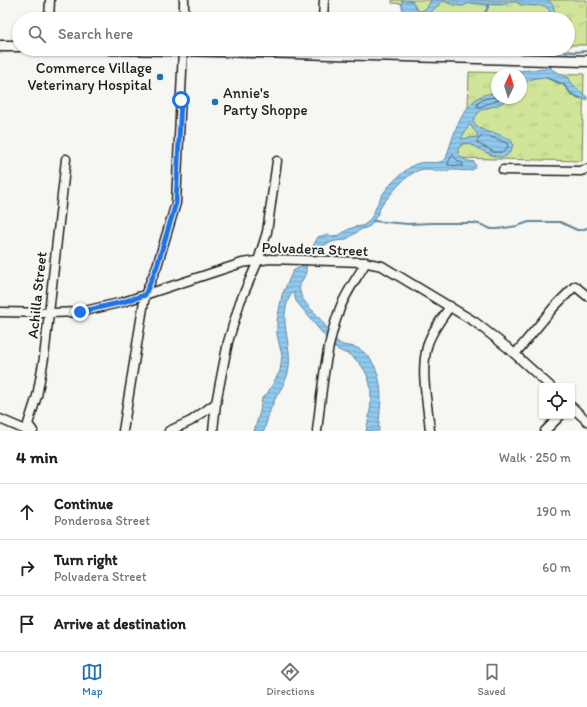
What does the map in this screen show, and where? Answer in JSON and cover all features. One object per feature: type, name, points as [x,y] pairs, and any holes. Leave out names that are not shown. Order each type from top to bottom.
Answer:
[{"type":"main road","points":[[0,46],[12,46]]},
{"type":"main road","points":[[435,56],[587,61]]},
{"type":"street","points":[[49,12],[50,0]]},
{"type":"street","points":[[184,0],[184,12]]},
{"type":"street","points":[[324,0],[324,12]]},
{"type":"street","points":[[123,431],[145,295],[157,266],[176,203],[183,56]]},
{"type":"street","name":"Achilla Street","points":[[33,431],[28,424],[39,388],[44,358],[66,159]]},
{"type":"street","points":[[213,431],[216,403],[228,342],[240,302],[258,260],[267,232],[278,161]]},
{"type":"street","points":[[503,170],[581,171],[587,169]]},
{"type":"street","name":"Polvadera Street","points":[[0,312],[80,312],[123,302],[242,263],[258,260],[294,259],[366,262],[382,266],[475,322],[515,354],[547,383]]},
{"type":"street","points":[[317,431],[329,343],[339,309],[366,262]]},
{"type":"street","points":[[515,354],[554,307],[576,286],[587,296]]},
{"type":"street","points":[[430,431],[424,372],[427,347],[450,306]]},
{"type":"street","points":[[169,431],[191,421],[216,403]]},
{"type":"street","points":[[575,410],[587,421]]},
{"type":"street","points":[[0,419],[28,431]]},
{"type":"street","points":[[545,431],[557,419]]},
{"type":"green space","points":[[392,0],[587,0],[587,45],[575,45],[575,12],[404,12],[405,4],[392,3]]},
{"type":"green space","points":[[469,72],[491,72],[491,104],[527,104],[527,73],[584,74],[582,161],[452,158],[468,110]]},
{"type":"water","points":[[402,0],[412,1],[417,10],[421,11],[427,8],[431,0],[548,0],[553,6],[554,12],[550,12],[545,6],[521,5],[516,2],[501,5],[471,3],[462,6],[443,1],[430,12],[404,12],[402,8]]},
{"type":"water","points":[[546,56],[552,56],[551,69],[569,78],[570,82],[587,97],[587,100],[575,96],[566,87],[558,82],[546,78],[535,78],[527,82],[527,70],[545,69]]},
{"type":"water","points":[[485,94],[491,94],[491,104],[500,104],[484,109],[479,112],[473,120],[477,126],[483,130],[511,139],[513,145],[510,153],[505,157],[499,157],[473,146],[462,144],[458,149],[459,155],[465,160],[474,162],[476,166],[474,169],[466,171],[441,171],[428,169],[414,172],[395,189],[380,207],[379,212],[370,226],[360,230],[345,240],[335,241],[319,247],[306,267],[305,274],[299,288],[301,296],[309,307],[339,343],[359,349],[367,355],[374,365],[380,381],[381,393],[379,431],[366,431],[370,411],[371,392],[366,374],[354,358],[332,345],[296,301],[294,293],[291,294],[285,313],[289,348],[288,372],[285,381],[272,405],[264,431],[254,431],[260,412],[262,398],[267,394],[280,371],[282,356],[277,334],[277,321],[282,295],[293,271],[302,266],[318,237],[324,235],[339,235],[367,223],[372,217],[383,194],[407,169],[417,164],[439,162],[446,159],[462,117],[472,102]],"holes":[[[469,125],[473,128],[478,137],[461,139]]]},
{"type":"waterway","points":[[486,12],[488,5]]},
{"type":"waterway","points":[[575,52],[587,51]]},
{"type":"waterway","points":[[545,77],[564,85],[572,95],[580,98]]},
{"type":"waterway","points":[[373,221],[408,224],[474,223],[491,229],[517,226],[529,222],[560,222],[577,230],[587,228]]},
{"type":"place","name":"Commerce Village Veterinary Hospital","points":[[160,77]]},
{"type":"place","name":"Annie's Party Shoppe","points":[[215,102]]},
{"type":"route","points":[[80,312],[123,302],[145,295],[157,266],[176,203],[181,100]]}]
